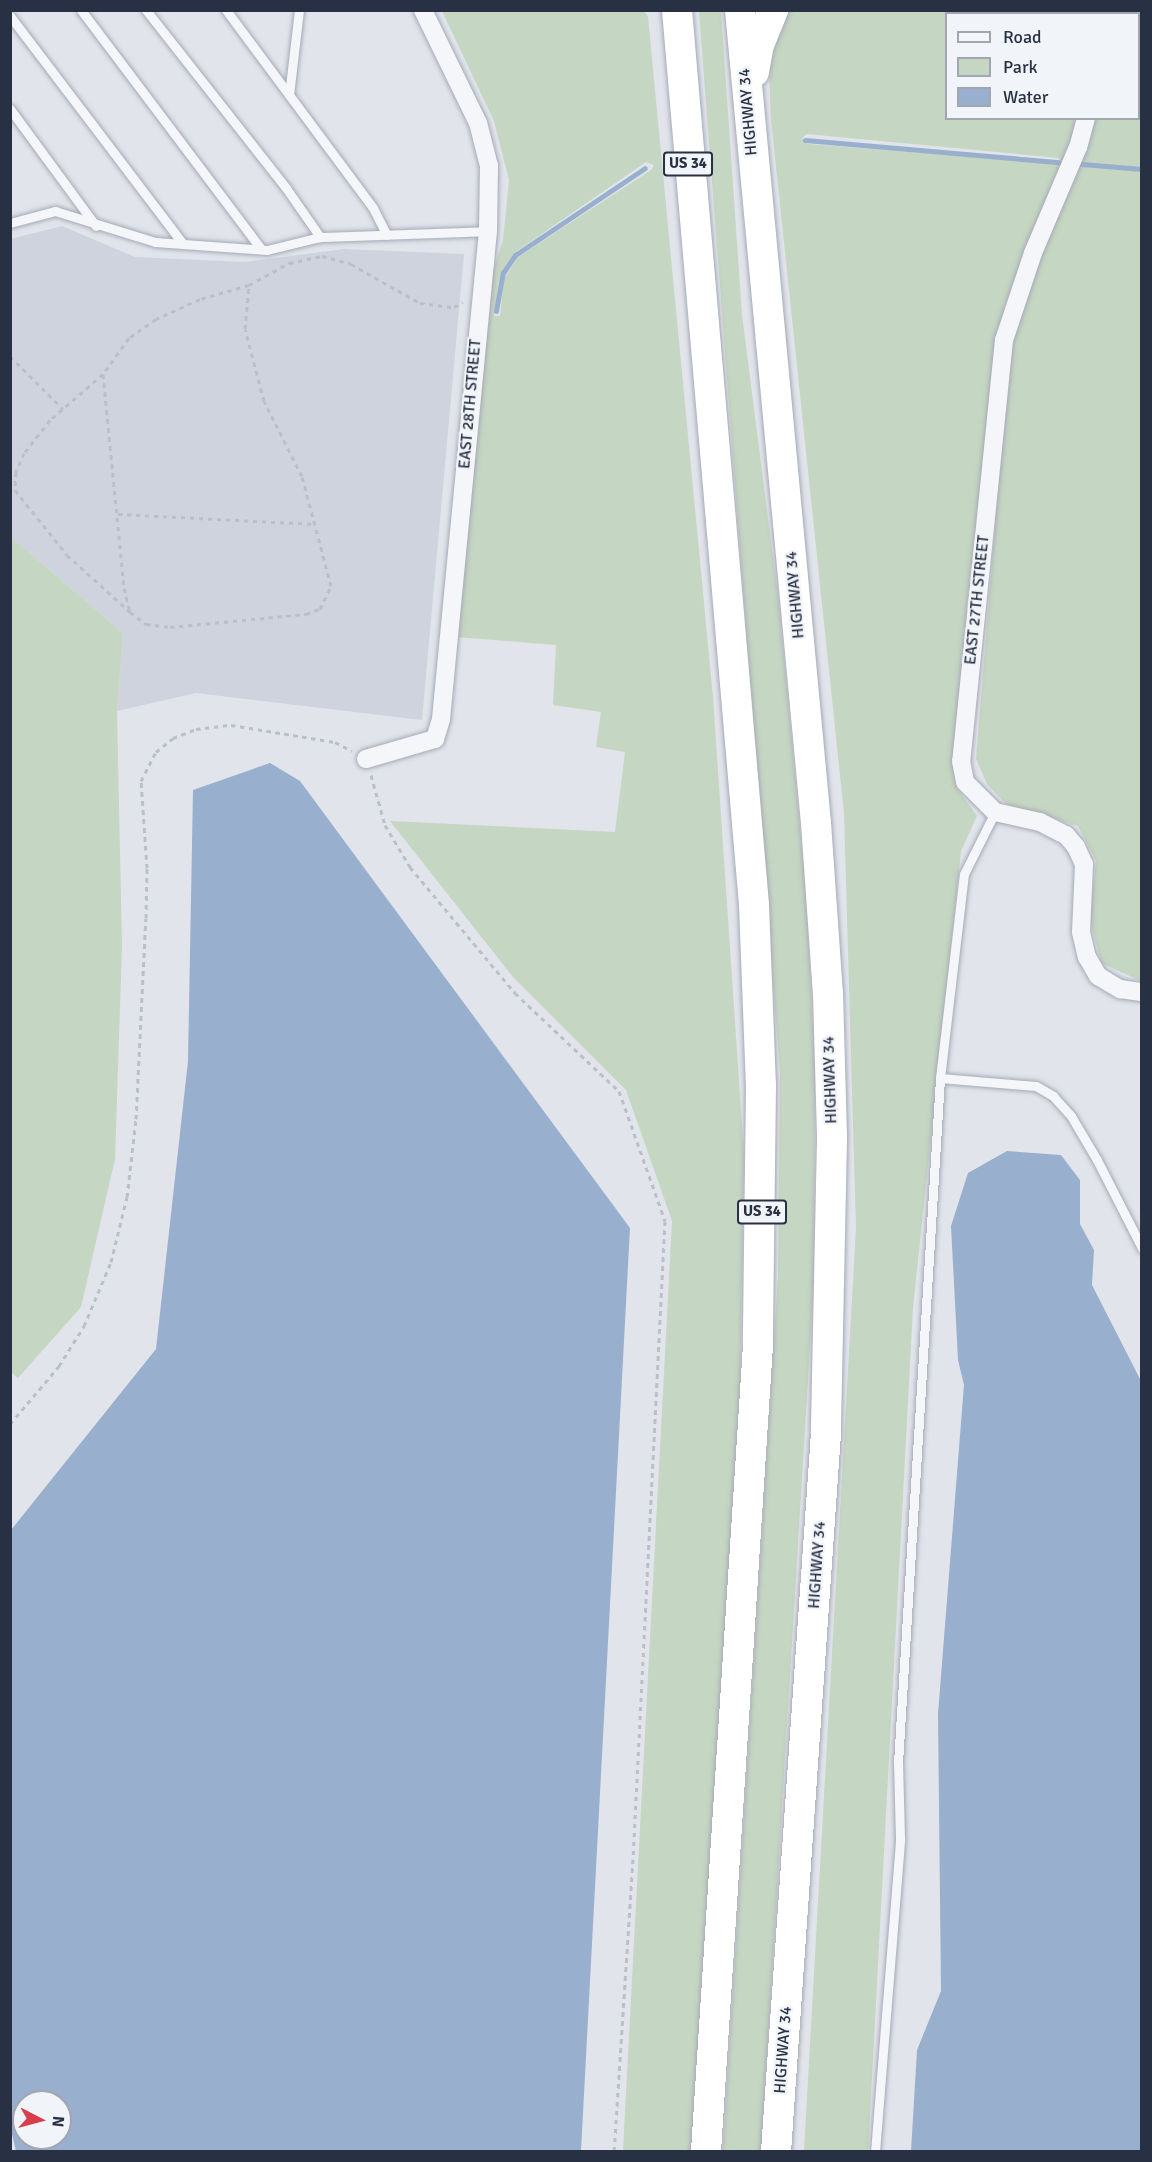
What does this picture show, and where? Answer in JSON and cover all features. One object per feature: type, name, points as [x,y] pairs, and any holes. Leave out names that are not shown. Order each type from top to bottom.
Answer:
[{"type":"highway","points":[[664,10],[680,54]]},
{"type":"highway","name":"US 34","points":[[677,10],[754,905],[762,1085],[758,1345],[706,2151]]},
{"type":"highway","name":"HIGHWAY 34","points":[[740,10],[748,116],[816,823],[828,993],[832,1139],[826,1433],[776,2151]]},
{"type":"highway","points":[[748,116],[759,45],[773,10]]},
{"type":"street","name":"EAST 28TH STREET","points":[[366,759],[435,739],[441,719],[480,293],[488,231],[489,166],[478,123],[423,10]]},
{"type":"street","points":[[1032,10],[1050,12]]},
{"type":"street","name":"EAST 27TH STREET","points":[[995,812],[965,782],[961,761],[1004,340],[1033,253],[1078,147],[1085,120]]},
{"type":"street","points":[[995,812],[1040,822],[1066,835],[1076,847],[1084,864],[1081,932],[1087,957],[1098,976],[1120,989],[1142,992]]},
{"type":"lane","points":[[81,10],[261,249]]},
{"type":"lane","points":[[146,10],[320,237]]},
{"type":"lane","points":[[226,10],[373,208],[387,235]]},
{"type":"lane","points":[[289,95],[299,10]]},
{"type":"lane","points":[[10,16],[183,244]]},
{"type":"lane","points":[[10,109],[96,226]]},
{"type":"lane","points":[[10,223],[55,211],[96,226],[154,242],[261,249],[320,237],[488,231]]},
{"type":"lane","points":[[875,2151],[900,1838],[898,1763],[940,1078],[964,874],[995,812]]},
{"type":"lane","points":[[940,1078],[1036,1086],[1053,1096],[1071,1116],[1097,1160],[1142,1248]]},
{"type":"path","points":[[249,285],[245,329],[264,401],[302,476],[331,586],[320,609],[306,614],[170,627],[146,624],[68,555],[15,490],[24,453],[63,409],[103,374],[129,338],[156,319],[200,299],[249,285],[289,263],[322,256],[351,264],[420,303],[454,308],[480,293]]},
{"type":"path","points":[[10,356],[63,409]]},
{"type":"path","points":[[103,374],[130,612]]},
{"type":"path","points":[[118,514],[316,524]]},
{"type":"path","points":[[10,1424],[59,1366],[84,1326],[111,1262],[127,1197],[136,1119],[146,918],[147,868],[141,781],[156,753],[173,738],[196,729],[231,725],[335,742],[366,759],[385,825],[410,867],[515,993],[619,1091],[665,1221],[633,1859],[614,2151]]},
{"type":"shaded area","points":[[62,226],[135,257],[245,262],[344,249],[464,254],[422,720],[196,693],[117,711],[123,633],[11,537],[10,239]]},
{"type":"green space","points":[[976,10],[995,12],[945,12],[945,120],[1080,120],[1062,163],[1059,158],[807,134],[802,138],[808,144],[1062,164],[1005,304],[994,360],[957,788],[977,816],[961,851],[913,1308],[868,2152],[804,2151],[856,1228],[844,813],[771,119],[768,48],[780,21],[792,11]]},
{"type":"green space","points":[[442,11],[644,11],[648,17],[713,697],[744,1155],[739,1441],[691,2151],[623,2151],[672,1221],[626,1090],[513,977],[390,821],[615,832],[625,752],[596,747],[601,712],[553,705],[556,645],[457,637],[488,287],[503,240],[509,180],[494,121]],"holes":[[[646,162],[654,165],[651,170],[518,257],[504,279],[500,316],[494,316],[499,280],[514,253]]]},
{"type":"green space","points":[[699,11],[721,11],[742,315],[779,604],[806,893],[815,1068],[814,1281],[761,2152],[723,2151],[778,1276],[780,1073]]},
{"type":"green space","points":[[1141,28],[1141,981],[1101,963],[1090,919],[1096,861],[1078,826],[1006,804],[987,784],[976,759],[1008,366],[1018,311],[1093,120],[1140,120]]},
{"type":"green space","points":[[11,537],[123,633],[117,711],[122,946],[115,1159],[81,1307],[18,1378],[10,1372]]},
{"type":"water","points":[[270,763],[300,781],[630,1228],[581,2151],[16,2151],[72,2150],[72,2090],[12,2090],[12,2134],[10,2126],[11,1530],[156,1349],[188,1061],[193,790]]},
{"type":"water","points":[[1007,1151],[1061,1155],[1080,1180],[1080,1224],[1094,1250],[1092,1285],[1141,1381],[1141,2151],[911,2151],[917,2050],[941,1991],[938,1714],[964,1385],[958,1360],[951,1226],[968,1173]]},
{"type":"waterway","points":[[805,140],[1059,162]]},
{"type":"waterway","points":[[1082,164],[1142,169]]},
{"type":"waterway","points":[[496,311],[503,273],[515,255],[645,168]]}]
